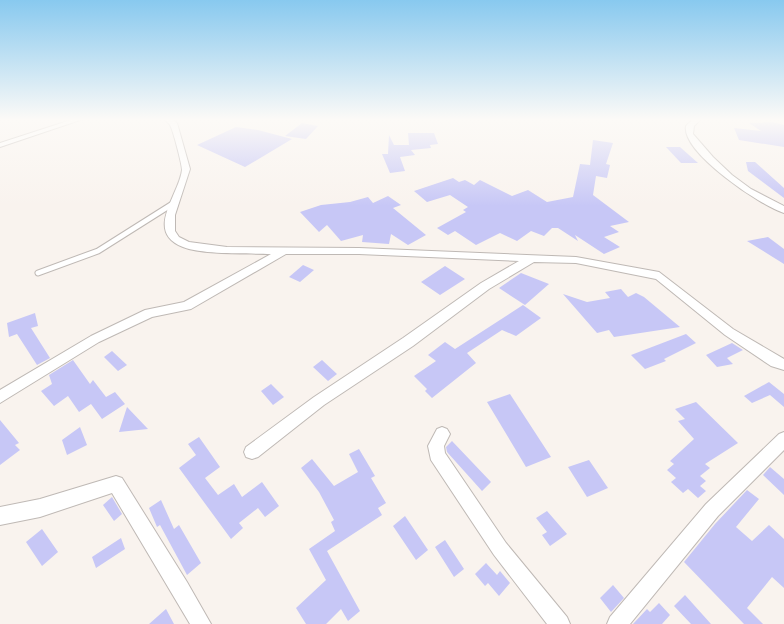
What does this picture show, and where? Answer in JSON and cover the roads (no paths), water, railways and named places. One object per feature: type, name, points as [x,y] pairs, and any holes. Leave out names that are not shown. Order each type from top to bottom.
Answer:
[{"type":"street","points":[[180,148],[186,169],[170,214],[170,231],[175,239],[187,245],[227,250],[287,249],[533,257],[576,260],[659,276],[729,332],[776,363],[784,365]]},
{"type":"street","points":[[700,148],[730,180],[784,210]]},
{"type":"street","points":[[0,398],[95,339],[149,313],[186,306],[287,249]]},
{"type":"street","points":[[252,452],[319,400],[408,342],[485,286],[533,257]]},
{"type":"street","points":[[442,434],[436,446],[437,455],[500,549],[560,624]]},
{"type":"street","points":[[617,624],[712,510],[784,440]]},
{"type":"street","points":[[0,516],[40,508],[116,484],[143,531],[174,575],[201,624]]},
{"type":"lane","points":[[38,273],[98,251],[174,202]]}]
